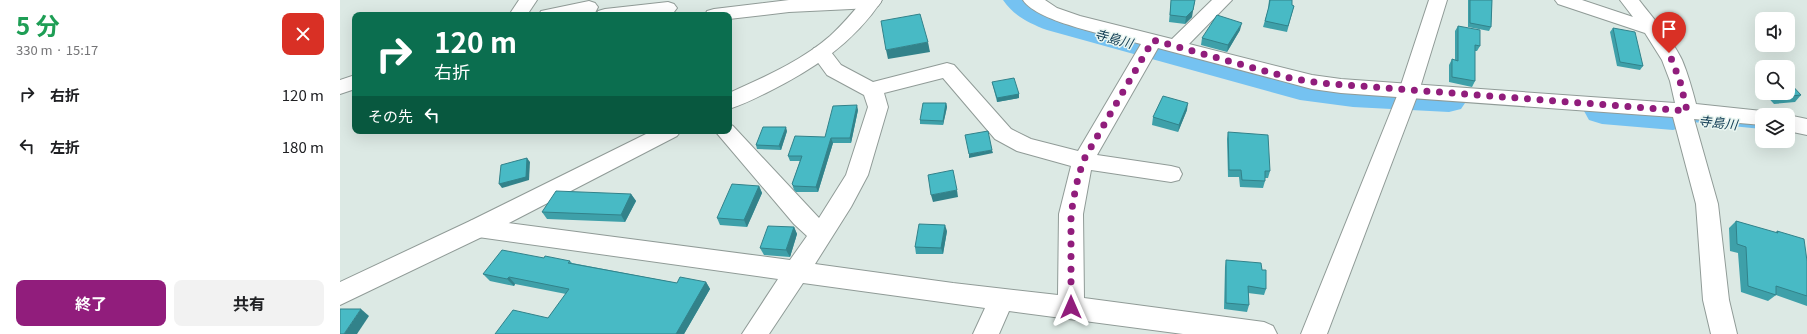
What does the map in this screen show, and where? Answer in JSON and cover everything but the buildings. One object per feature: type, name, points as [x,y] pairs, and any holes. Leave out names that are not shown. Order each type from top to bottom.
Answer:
[{"type":"street","points":[[520,12],[528,0]]},
{"type":"street","points":[[1032,0],[1061,16],[1151,45],[1176,46],[1290,78],[1312,82],[1407,95],[1684,115],[1755,118]]},
{"type":"street","points":[[1176,46],[1223,0]]},
{"type":"street","points":[[1314,334],[1407,95],[1438,0]]},
{"type":"street","points":[[1564,0],[1636,25],[1651,28]]},
{"type":"street","points":[[1629,0],[1672,58],[1680,81],[1684,115],[1707,204],[1716,300],[1724,334]]},
{"type":"street","points":[[724,12],[748,5],[872,1]]},
{"type":"street","points":[[732,101],[795,70],[821,53],[846,31],[872,1]]},
{"type":"street","points":[[563,12],[589,7],[586,12]]},
{"type":"street","points":[[632,12],[668,8]]},
{"type":"street","points":[[1071,307],[1071,214],[1076,186],[1083,161],[1151,45]]},
{"type":"street","points":[[755,334],[846,196],[859,170],[878,107],[874,92],[834,70],[821,53]]},
{"type":"street","points":[[871,90],[947,70],[1003,134],[1025,145],[1083,161],[1171,174]]},
{"type":"street","points":[[340,87],[352,83]]},
{"type":"street","points":[[1795,118],[1807,117]]},
{"type":"street","points":[[1795,124],[1807,126]]},
{"type":"street","points":[[340,294],[478,228],[664,134]]},
{"type":"street","points":[[729,134],[802,217],[820,234]]},
{"type":"street","points":[[478,228],[1001,300],[1071,307],[1264,334]]},
{"type":"street","points":[[986,334],[1001,300]]},
{"type":"waterway","name":"寺島川","points":[[1019,0],[1036,14],[1058,23],[1300,88],[1353,95],[1449,100]]},
{"type":"waterway","name":"寺島川","points":[[1602,111],[1673,117]]},
{"type":"waterway","name":"寺島川","points":[[1673,117],[1755,125]]},
{"type":"route","points":[[1071,307],[1070,222],[1076,186],[1083,161],[1153,40],[1290,78],[1341,86],[1687,111],[1680,81],[1674,62],[1669,53]]}]
